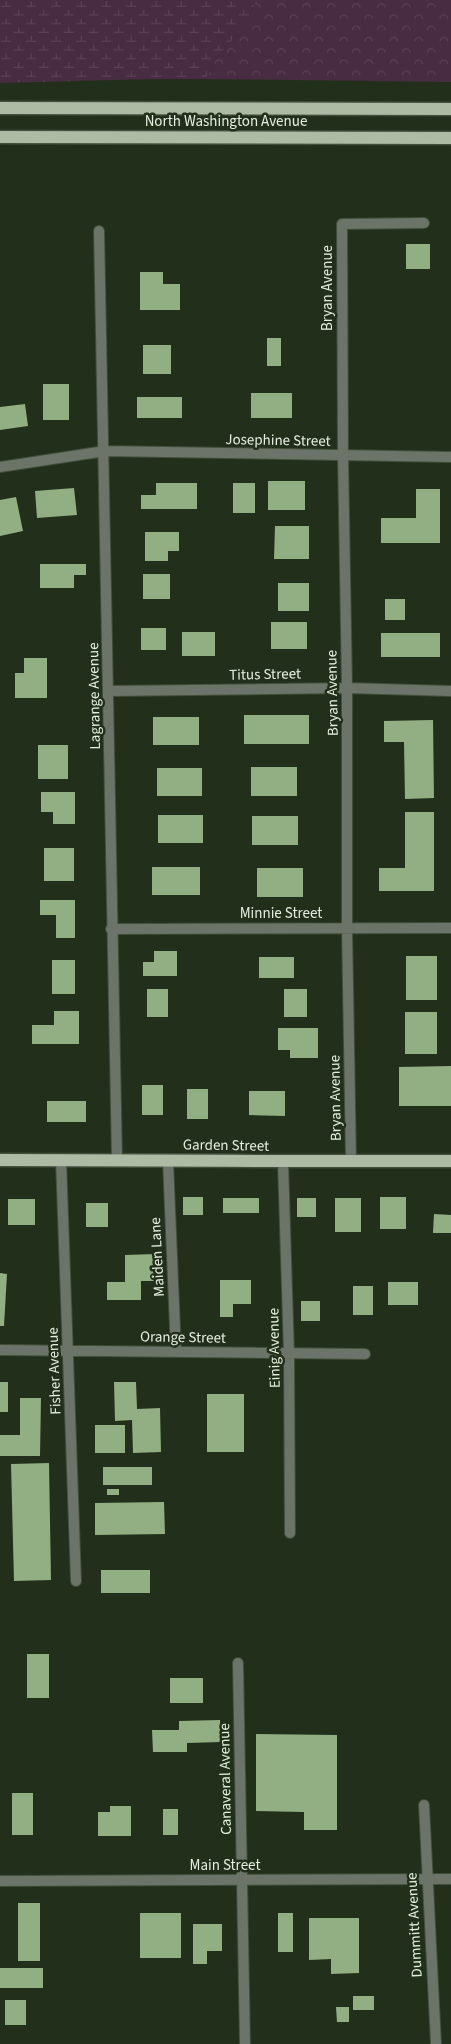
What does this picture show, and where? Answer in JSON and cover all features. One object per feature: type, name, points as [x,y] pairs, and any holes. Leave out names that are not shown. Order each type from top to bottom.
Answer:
[{"type":"main road","name":"North Washington Avenue","points":[[0,108],[451,109]]},
{"type":"main road","name":"North Washington Avenue","points":[[0,137],[451,138]]},
{"type":"main road","name":"Garden Street","points":[[0,1160],[451,1161]]},
{"type":"street","name":"Bryan Avenue","points":[[351,1161],[347,928],[347,688],[342,456],[342,224],[424,223]]},
{"type":"street","name":"Lagrange Avenue","points":[[99,231],[105,451],[111,929],[117,1160]]},
{"type":"street","name":"Josephine Street","points":[[0,467],[105,451],[451,457]]},
{"type":"street","name":"Titus Street","points":[[109,692],[347,688],[451,691]]},
{"type":"street","name":"Minnie Street","points":[[111,929],[451,928]]},
{"type":"street","name":"Fisher Avenue","points":[[61,1160],[76,1581]]},
{"type":"street","name":"Maiden Lane","points":[[168,1161],[176,1352]]},
{"type":"street","name":"Einig Avenue","points":[[283,1162],[289,1354],[290,1534]]},
{"type":"street","name":"Orange Street","points":[[0,1350],[365,1354]]},
{"type":"street","name":"Canaveral Avenue","points":[[238,1663],[241,1880],[246,2044]]},
{"type":"street","name":"Dummitt Avenue","points":[[424,1805],[436,2044]]},
{"type":"street","name":"Main Street","points":[[0,1881],[451,1879]]},
{"type":"green space","points":[[0,0],[258,0],[239,33],[217,57],[206,79],[0,83]]},
{"type":"green space","points":[[258,0],[451,0],[451,82],[206,79],[217,57],[239,33]]},
{"type":"building","points":[[406,244],[430,244],[430,269],[406,269]]},
{"type":"building","points":[[140,272],[163,272],[163,284],[180,284],[180,310],[140,310]]},
{"type":"building","points":[[267,338],[281,338],[281,366],[267,366]]},
{"type":"building","points":[[143,345],[171,345],[171,374],[143,374]]},
{"type":"building","points":[[43,384],[69,384],[69,420],[43,420]]},
{"type":"building","points":[[251,393],[292,393],[292,418],[251,418]]},
{"type":"building","points":[[137,397],[182,397],[182,418],[137,418]]},
{"type":"building","points":[[25,404],[28,426],[0,430],[0,407]]},
{"type":"building","points":[[268,481],[305,481],[305,510],[268,510]]},
{"type":"building","points":[[156,483],[197,483],[197,509],[141,509],[141,495],[156,495]]},
{"type":"building","points":[[233,483],[255,483],[255,513],[233,513]]},
{"type":"building","points":[[74,488],[77,515],[37,518],[35,491]]},
{"type":"building","points":[[416,489],[440,489],[440,543],[381,543],[381,518],[416,518]]},
{"type":"building","points":[[16,497],[23,531],[0,536],[0,500]]},
{"type":"building","points":[[275,526],[309,526],[309,559],[274,559]]},
{"type":"building","points":[[145,532],[179,532],[179,551],[168,551],[168,561],[145,561]]},
{"type":"building","points":[[40,564],[86,564],[86,575],[74,575],[74,588],[40,588]]},
{"type":"building","points":[[143,574],[170,574],[170,599],[143,599]]},
{"type":"building","points":[[278,583],[309,583],[309,611],[278,611]]},
{"type":"building","points":[[385,599],[405,599],[405,620],[385,620]]},
{"type":"building","points":[[271,622],[307,622],[307,649],[271,649]]},
{"type":"building","points":[[141,628],[166,628],[166,650],[141,650]]},
{"type":"building","points":[[182,632],[215,632],[215,656],[182,656]]},
{"type":"building","points":[[381,633],[440,633],[440,657],[381,657]]},
{"type":"building","points":[[24,658],[47,658],[47,698],[15,698],[15,673],[24,673]]},
{"type":"building","points":[[244,715],[309,715],[309,744],[244,744]]},
{"type":"building","points":[[153,717],[199,717],[199,745],[153,745]]},
{"type":"building","points":[[433,720],[434,798],[405,799],[404,742],[384,742],[384,721]]},
{"type":"building","points":[[38,745],[68,745],[68,779],[38,779]]},
{"type":"building","points":[[251,767],[297,767],[297,796],[251,796]]},
{"type":"building","points":[[157,768],[202,768],[202,796],[157,796]]},
{"type":"building","points":[[41,792],[75,792],[75,824],[53,824],[53,812],[41,812]]},
{"type":"building","points":[[405,812],[434,812],[434,891],[379,891],[379,868],[405,868]]},
{"type":"building","points":[[158,815],[203,815],[203,843],[158,843]]},
{"type":"building","points":[[252,816],[298,816],[298,845],[252,845]]},
{"type":"building","points":[[44,848],[74,848],[74,881],[44,881]]},
{"type":"building","points":[[152,867],[200,867],[200,895],[152,895]]},
{"type":"building","points":[[257,868],[303,868],[303,897],[257,897]]},
{"type":"building","points":[[40,900],[75,900],[75,938],[56,938],[56,915],[40,915]]},
{"type":"building","points":[[154,951],[177,951],[177,976],[143,976],[143,962],[154,962]]},
{"type":"building","points":[[406,956],[437,956],[437,1000],[406,1000]]},
{"type":"building","points":[[259,957],[294,957],[294,978],[259,978]]},
{"type":"building","points":[[52,960],[75,960],[75,994],[52,994]]},
{"type":"building","points":[[147,989],[168,989],[168,1017],[147,1017]]},
{"type":"building","points":[[284,989],[307,989],[307,1017],[284,1017]]},
{"type":"building","points":[[54,1011],[79,1011],[79,1044],[32,1044],[32,1025],[54,1025]]},
{"type":"building","points":[[405,1012],[437,1012],[437,1054],[405,1054]]},
{"type":"building","points":[[278,1028],[318,1028],[318,1058],[290,1058],[290,1050],[278,1050]]},
{"type":"building","points":[[451,1066],[451,1106],[399,1106],[399,1067]]},
{"type":"building","points":[[142,1085],[163,1085],[163,1115],[142,1115]]},
{"type":"building","points":[[187,1089],[208,1089],[208,1119],[187,1119]]},
{"type":"building","points":[[249,1091],[285,1091],[285,1116],[249,1115]]},
{"type":"building","points":[[47,1101],[86,1101],[86,1122],[47,1122]]},
{"type":"building","points":[[183,1197],[203,1197],[203,1215],[183,1215]]},
{"type":"building","points":[[380,1197],[406,1197],[406,1229],[380,1229]]},
{"type":"building","points":[[223,1198],[259,1198],[259,1213],[223,1213]]},
{"type":"building","points":[[297,1198],[316,1198],[316,1217],[297,1217]]},
{"type":"building","points":[[335,1198],[361,1198],[361,1232],[335,1232]]},
{"type":"building","points":[[8,1199],[35,1199],[35,1225],[8,1225]]},
{"type":"building","points":[[86,1203],[108,1203],[108,1227],[86,1227]]},
{"type":"building","points":[[434,1214],[451,1215],[451,1233],[433,1233]]},
{"type":"building","points":[[155,1254],[155,1281],[141,1281],[141,1300],[107,1300],[107,1282],[125,1282],[125,1255]]},
{"type":"building","points":[[0,1273],[7,1274],[4,1326],[0,1326]]},
{"type":"building","points":[[220,1280],[251,1280],[251,1304],[233,1304],[233,1317],[220,1317]]},
{"type":"building","points":[[388,1282],[418,1282],[418,1305],[388,1305]]},
{"type":"building","points":[[353,1286],[373,1286],[373,1315],[353,1315]]},
{"type":"building","points":[[301,1301],[320,1301],[320,1321],[301,1321]]},
{"type":"building","points":[[0,1382],[8,1382],[8,1412],[0,1412]]},
{"type":"building","points":[[114,1382],[136,1382],[137,1409],[160,1408],[161,1452],[133,1453],[132,1420],[115,1421]]},
{"type":"building","points":[[207,1394],[244,1394],[244,1452],[207,1452]]},
{"type":"building","points":[[20,1398],[41,1398],[40,1456],[0,1456],[0,1435],[20,1435]]},
{"type":"building","points":[[95,1425],[125,1425],[125,1453],[95,1453]]},
{"type":"building","points":[[49,1463],[51,1580],[14,1581],[11,1464]]},
{"type":"building","points":[[103,1467],[152,1467],[152,1485],[103,1485]]},
{"type":"building","points":[[107,1489],[119,1489],[119,1495],[107,1495]]},
{"type":"building","points":[[164,1502],[165,1534],[95,1535],[95,1503]]},
{"type":"building","points":[[101,1570],[150,1570],[150,1593],[101,1593]]},
{"type":"building","points":[[27,1654],[49,1654],[49,1698],[27,1698]]},
{"type":"building","points":[[170,1678],[203,1678],[203,1703],[170,1703]]},
{"type":"building","points":[[220,1720],[221,1742],[187,1743],[187,1752],[153,1752],[152,1730],[179,1730],[179,1721]]},
{"type":"building","points":[[256,1734],[337,1735],[337,1830],[304,1830],[304,1812],[256,1811]]},
{"type":"building","points":[[12,1793],[33,1793],[33,1835],[12,1835]]},
{"type":"building","points":[[110,1806],[131,1806],[131,1836],[98,1836],[98,1812],[110,1812]]},
{"type":"building","points":[[163,1809],[178,1809],[178,1835],[163,1835]]},
{"type":"building","points":[[18,1903],[40,1903],[40,1961],[18,1961]]},
{"type":"building","points":[[140,1913],[181,1913],[181,1958],[140,1958]]},
{"type":"building","points":[[278,1913],[293,1913],[293,1952],[278,1952]]},
{"type":"building","points":[[309,1918],[359,1918],[359,1973],[331,1974],[331,1959],[309,1960]]},
{"type":"building","points":[[193,1924],[222,1924],[222,1951],[207,1951],[207,1964],[193,1964]]},
{"type":"building","points":[[0,1968],[43,1968],[43,1988],[0,1988]]},
{"type":"building","points":[[353,1996],[374,1996],[374,2010],[353,2010]]},
{"type":"building","points":[[5,2000],[26,2000],[26,2025],[5,2025]]},
{"type":"building","points":[[336,2007],[349,2007],[349,2022],[337,2022]]}]
